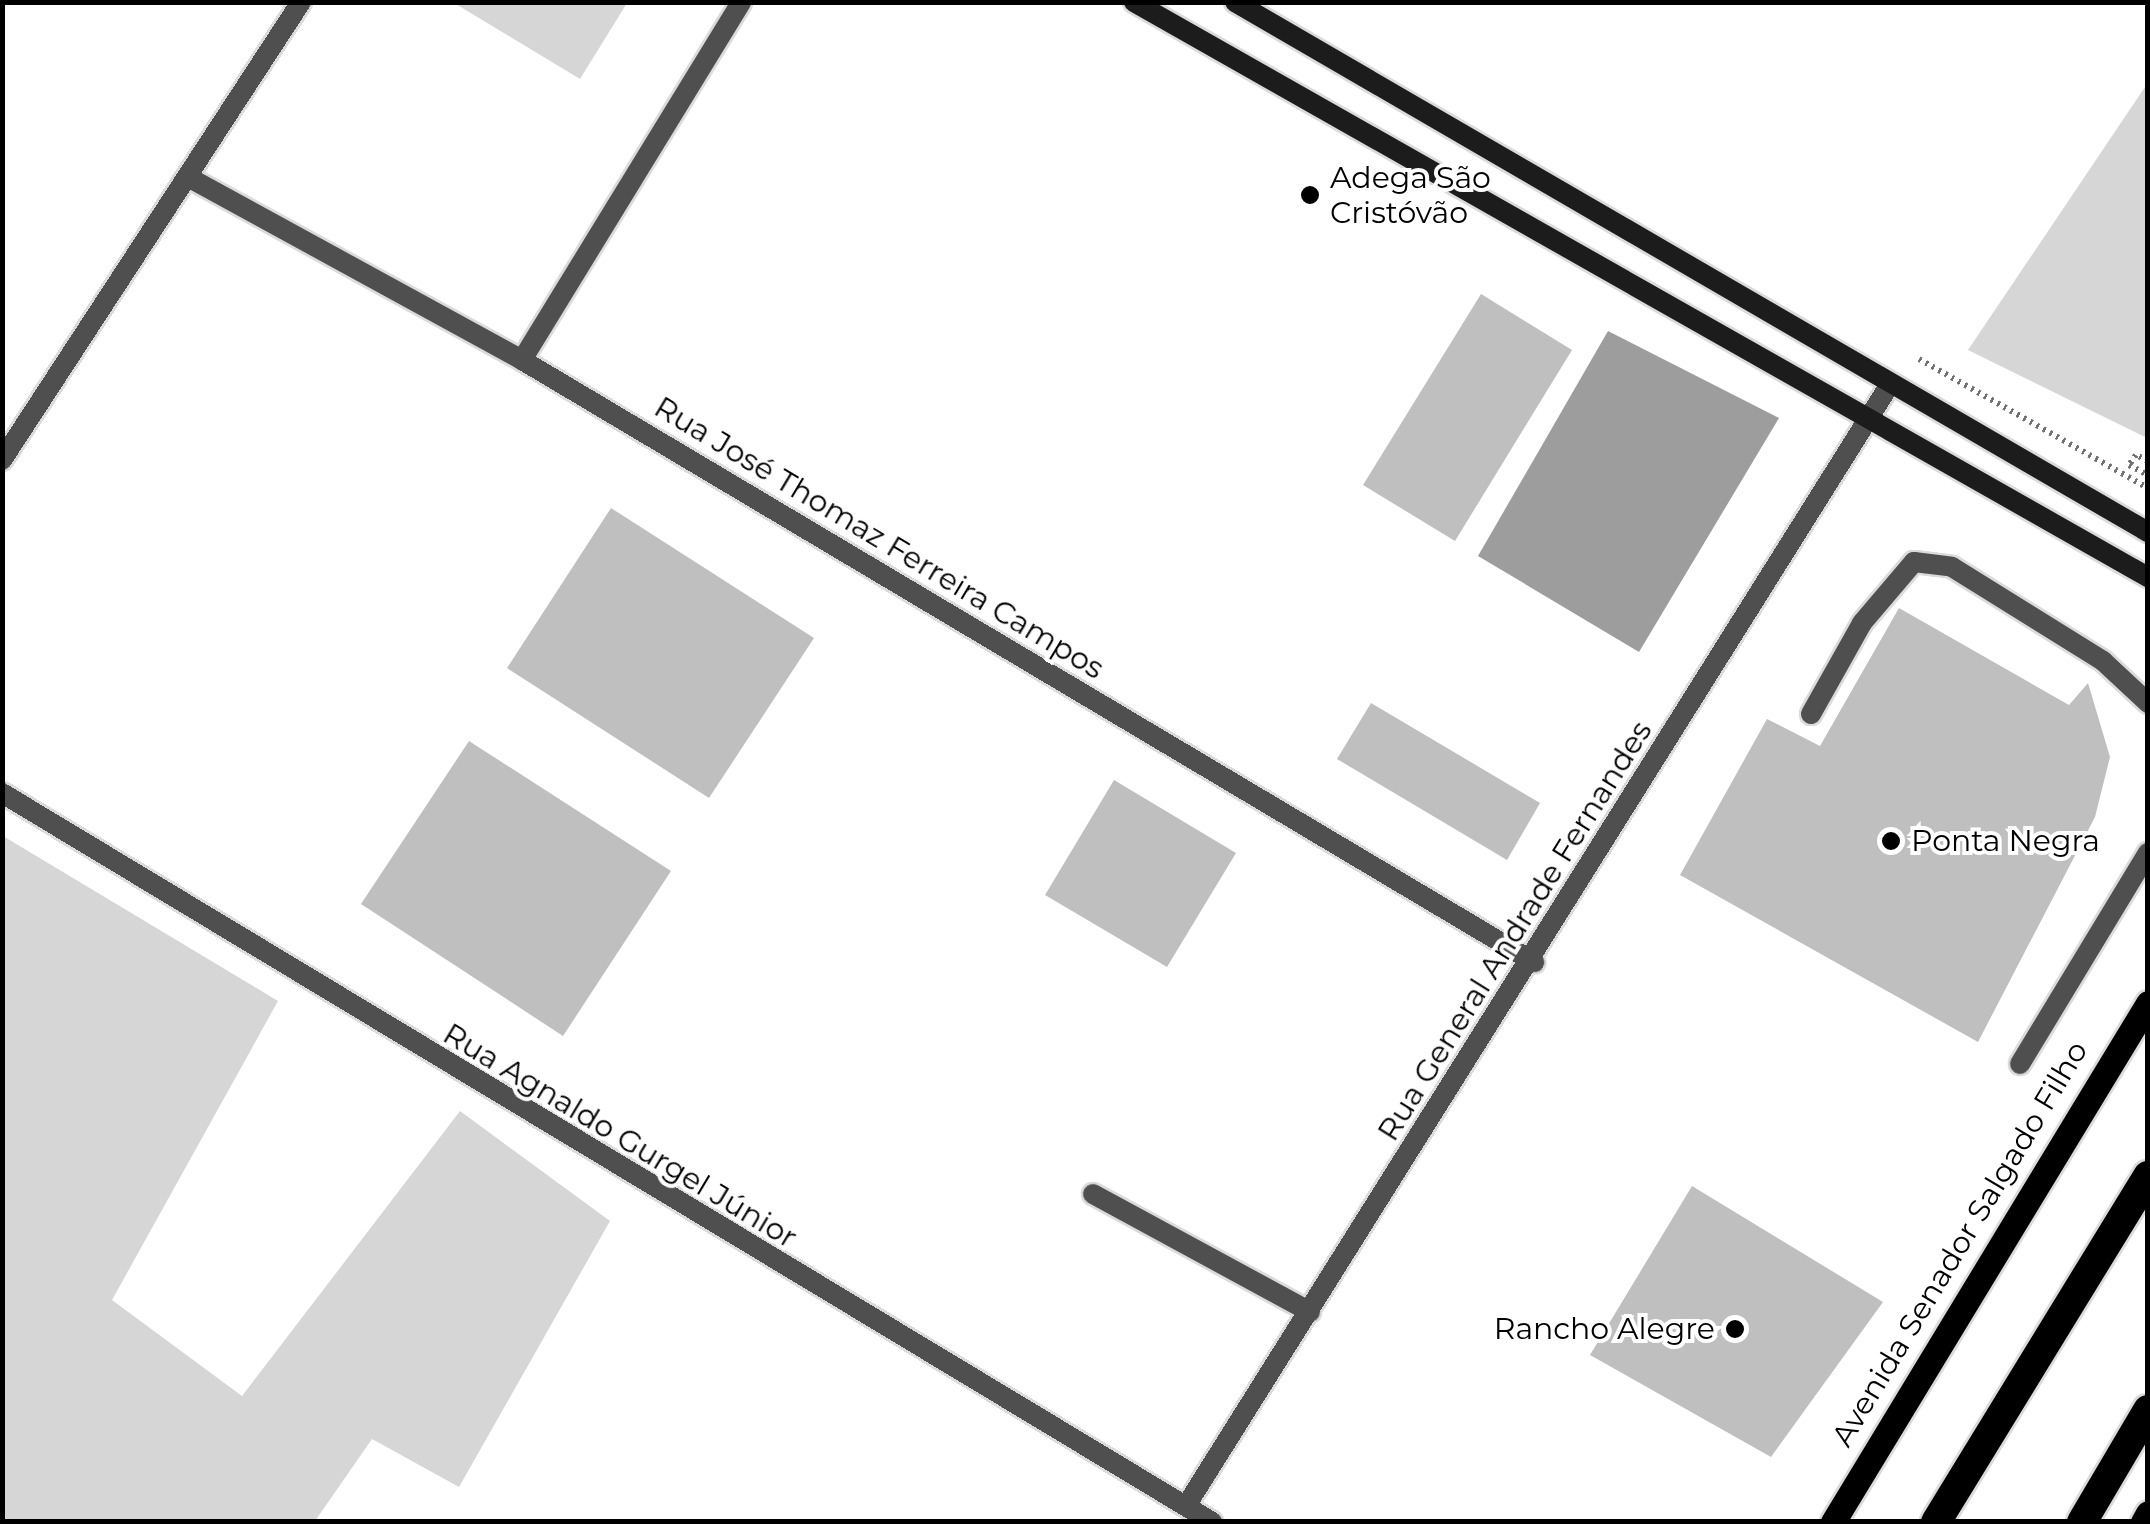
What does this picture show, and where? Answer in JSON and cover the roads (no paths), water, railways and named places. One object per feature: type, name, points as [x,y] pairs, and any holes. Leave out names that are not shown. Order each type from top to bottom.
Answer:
[{"type":"highway","points":[[1936,1522],[2148,1176]]},
{"type":"highway","points":[[2082,1522],[2148,1410]]},
{"type":"main road","points":[[1134,2],[2148,576]]},
{"type":"main road","points":[[1235,2],[2148,532]]},
{"type":"main road","name":"Avenida Senador Salgado Filho","points":[[1833,1522],[2148,1003]]},
{"type":"main road","points":[[2142,1522],[2148,1512]]},
{"type":"street","points":[[2,460],[301,2]]},
{"type":"street","points":[[522,360],[741,2]]},
{"type":"street","name":"Rua José Thomaz Ferreira Campos","points":[[188,177],[522,360],[1534,962]]},
{"type":"street","name":"Rua General Andrade Fernandes","points":[[1186,1506],[1534,962],[1890,384]]},
{"type":"street","points":[[1811,714],[1862,622],[1914,562],[1952,567],[2103,661],[2148,703]]},
{"type":"street","name":"Rua Agnaldo Gurgel Júnior","points":[[2,794],[1212,1522]]},
{"type":"street","points":[[2020,1064],[2148,853]]},
{"type":"street","points":[[1093,1194],[1310,1312]]},
{"type":"place","name":"Adega São Cristóvão","points":[[1310,195]]},
{"type":"place","name":"Ponta Negra","points":[[1891,841]]},
{"type":"place","name":"Rancho Alegre","points":[[1735,1329]]}]
